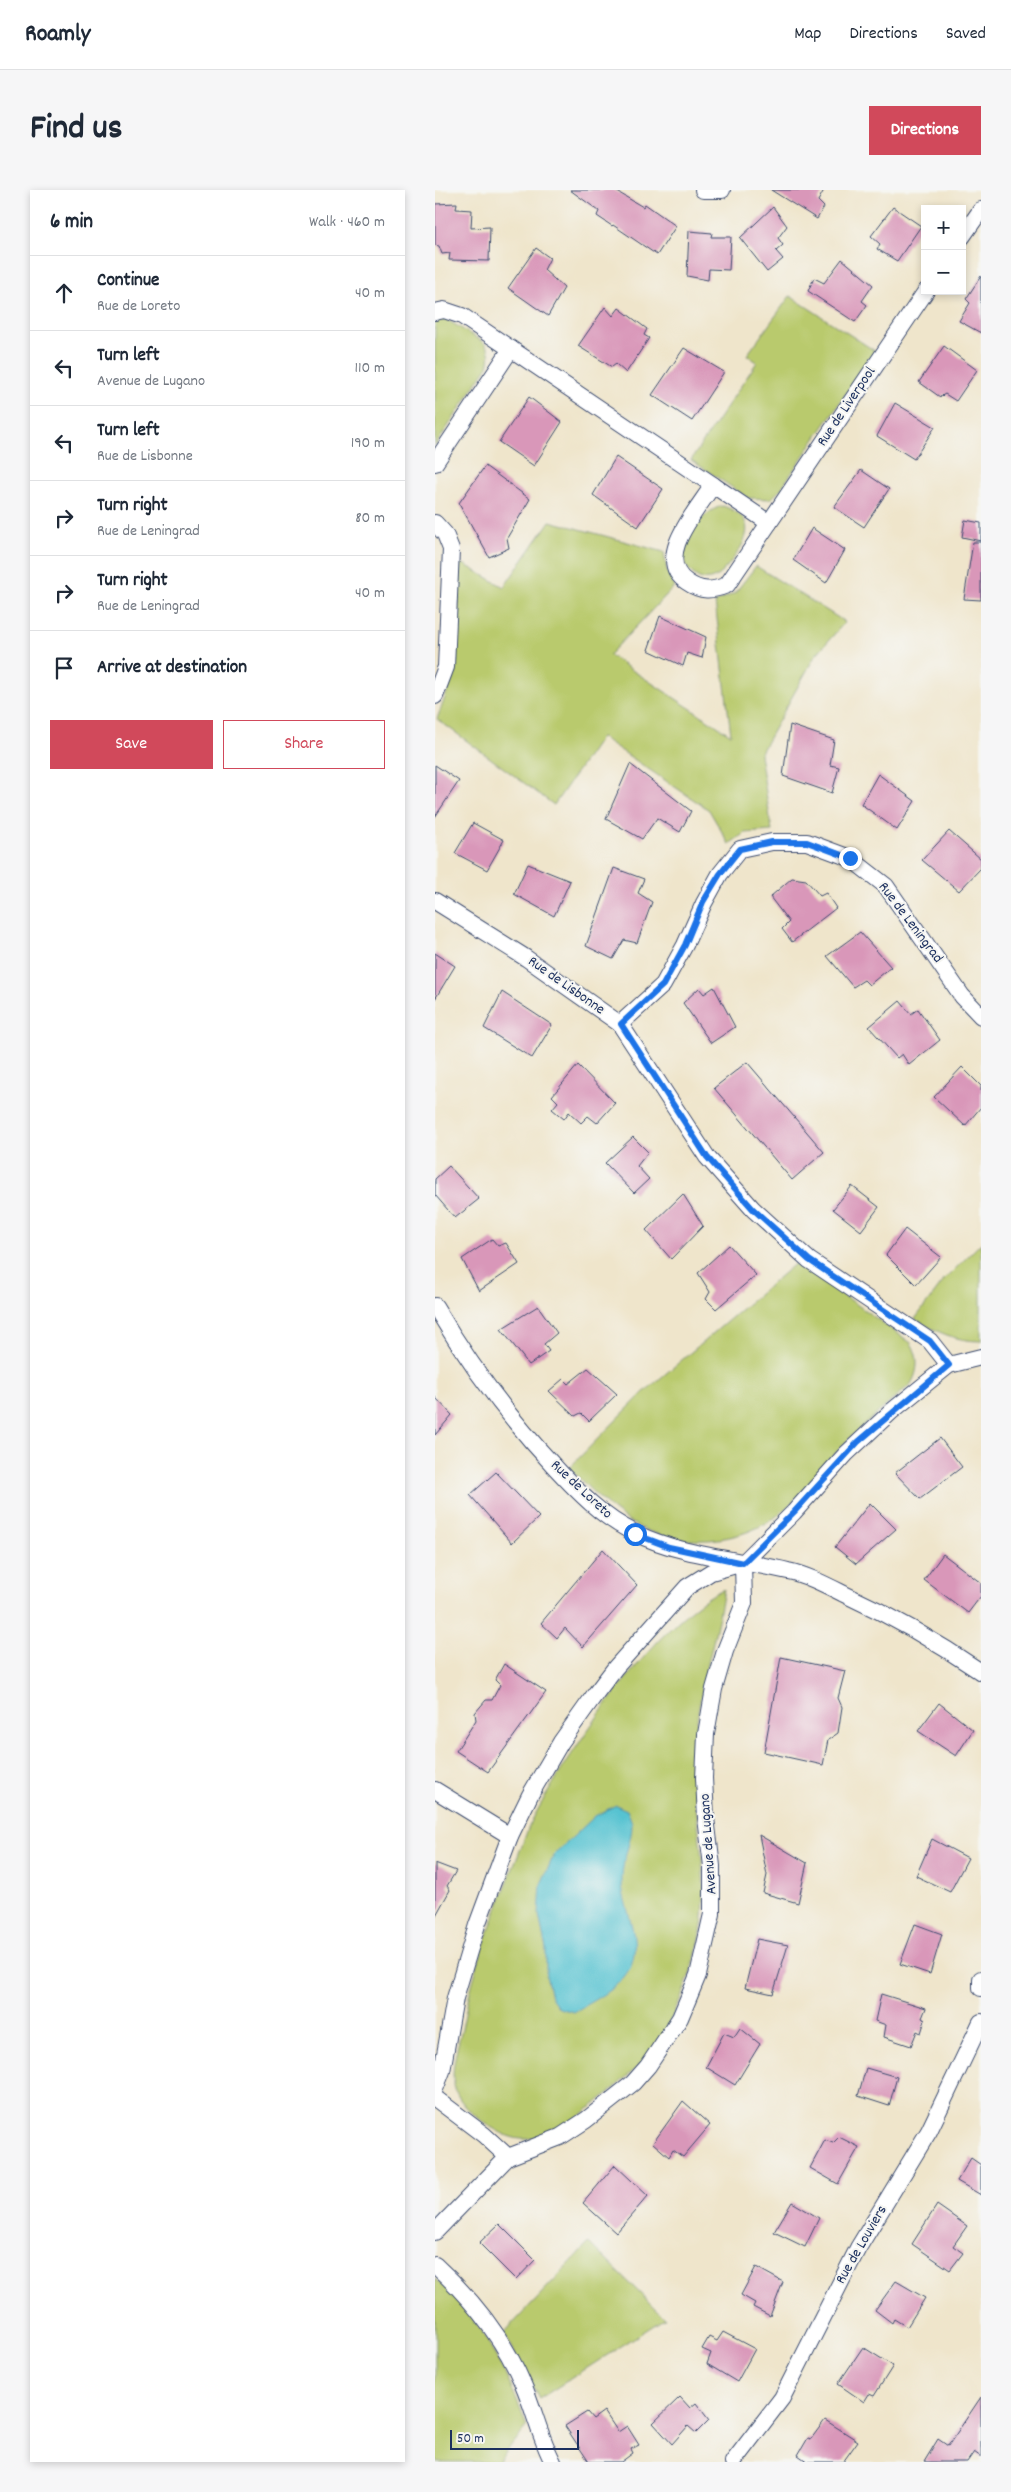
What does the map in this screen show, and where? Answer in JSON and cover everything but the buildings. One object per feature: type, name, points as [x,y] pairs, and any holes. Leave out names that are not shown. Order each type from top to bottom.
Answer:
[{"type":"street","points":[[703,190],[722,190]]},
{"type":"street","points":[[966,231],[981,210]]},
{"type":"street","name":"Rue de Liverpool","points":[[713,485],[678,540],[675,549],[676,571],[695,588],[706,590],[727,584],[923,295]]},
{"type":"street","points":[[435,312],[444,310],[462,316],[769,523]]},
{"type":"street","points":[[435,462],[511,349]]},
{"type":"street","points":[[435,523],[445,534],[451,549],[446,667],[435,696]]},
{"type":"street","name":"Rue de Leningrad","points":[[621,1024],[663,985],[685,945],[703,902],[720,874],[740,849],[772,842],[807,842],[850,858],[886,886],[962,996],[981,1016]]},
{"type":"street","name":"Rue de Lisbonne","points":[[435,901],[526,958],[621,1024],[707,1157],[753,1209],[809,1260],[930,1341],[949,1365]]},
{"type":"street","name":"Rue de Loreto","points":[[435,1306],[466,1358],[487,1388],[541,1453],[605,1516],[635,1534],[669,1547],[790,1571],[821,1583],[903,1623],[981,1672]]},
{"type":"street","points":[[435,2089],[441,2071],[455,1998],[477,1925],[510,1836],[530,1795],[561,1742],[615,1668],[687,1587],[711,1572],[743,1563],[794,1512],[858,1442],[949,1365],[981,1357]]},
{"type":"street","name":"Avenue de Lugano","points":[[435,2232],[508,2157],[560,2136],[614,2099],[648,2066],[680,2018],[689,1999],[698,1975],[712,1914],[713,1866],[706,1818],[706,1734],[714,1689],[725,1651],[744,1603],[743,1563]]},
{"type":"street","points":[[435,1790],[510,1836]]},
{"type":"street","points":[[981,1979],[981,1988]]},
{"type":"street","name":"Rue de Louviers","points":[[733,2462],[782,2398],[858,2248],[929,2131],[981,2022]]},
{"type":"street","points":[[435,2098],[484,2135],[508,2157]]},
{"type":"street","points":[[435,2265],[478,2310],[507,2353],[523,2383],[553,2462]]},
{"type":"green space","points":[[790,296],[875,351],[780,490],[771,499],[748,498],[691,460],[757,362],[747,355]]},
{"type":"green space","points":[[446,319],[483,342],[487,347],[489,359],[488,366],[435,446],[435,321]]},
{"type":"green space","points":[[723,506],[740,515],[744,520],[747,532],[736,555],[721,573],[709,579],[703,579],[689,570],[684,562],[686,542],[691,532],[706,515]]},
{"type":"green space","points":[[550,521],[664,552],[667,571],[675,586],[609,655],[731,735],[715,602],[735,593],[756,566],[845,622],[815,656],[760,754],[772,831],[745,833],[729,844],[709,810],[601,737],[554,805],[437,719],[453,676],[458,630],[460,562],[504,587]]},
{"type":"green space","points":[[981,1243],[981,1341],[972,1341],[947,1335],[915,1319],[945,1279]]},
{"type":"green space","points":[[797,1262],[911,1343],[917,1364],[911,1384],[846,1442],[782,1512],[748,1532],[709,1540],[688,1540],[668,1537],[632,1523],[599,1498],[569,1468],[643,1393]]},
{"type":"green space","points":[[724,1589],[695,1736],[694,1781],[704,1900],[702,1924],[698,1947],[680,2000],[668,2026],[652,2053],[586,2112],[547,2134],[527,2139],[506,2135],[480,2120],[465,2106],[457,2095],[453,2074],[467,2004],[478,1964],[526,1833],[551,1787],[571,1756],[594,1722],[645,1655],[672,1627],[699,1604]]},
{"type":"green space","points":[[589,2243],[665,2318],[539,2399],[504,2333]]},
{"type":"green space","points":[[435,2278],[465,2310],[490,2345],[510,2384],[526,2424],[527,2427],[498,2462],[435,2462]]},
{"type":"water","points":[[616,1805],[627,1810],[632,1823],[632,1831],[622,1871],[622,1883],[634,1941],[634,1956],[630,1968],[623,1978],[602,1995],[574,2012],[559,2008],[551,1997],[546,1975],[546,1949],[539,1915],[541,1884],[554,1855],[595,1816]]},
{"type":"route","points":[[635,1534],[669,1547],[743,1563],[794,1512],[858,1442],[892,1411],[949,1365],[930,1341],[809,1260],[753,1209],[707,1157],[674,1110],[621,1024],[663,985],[685,945],[703,902],[720,874],[740,849],[772,842],[807,842],[850,858]]}]
